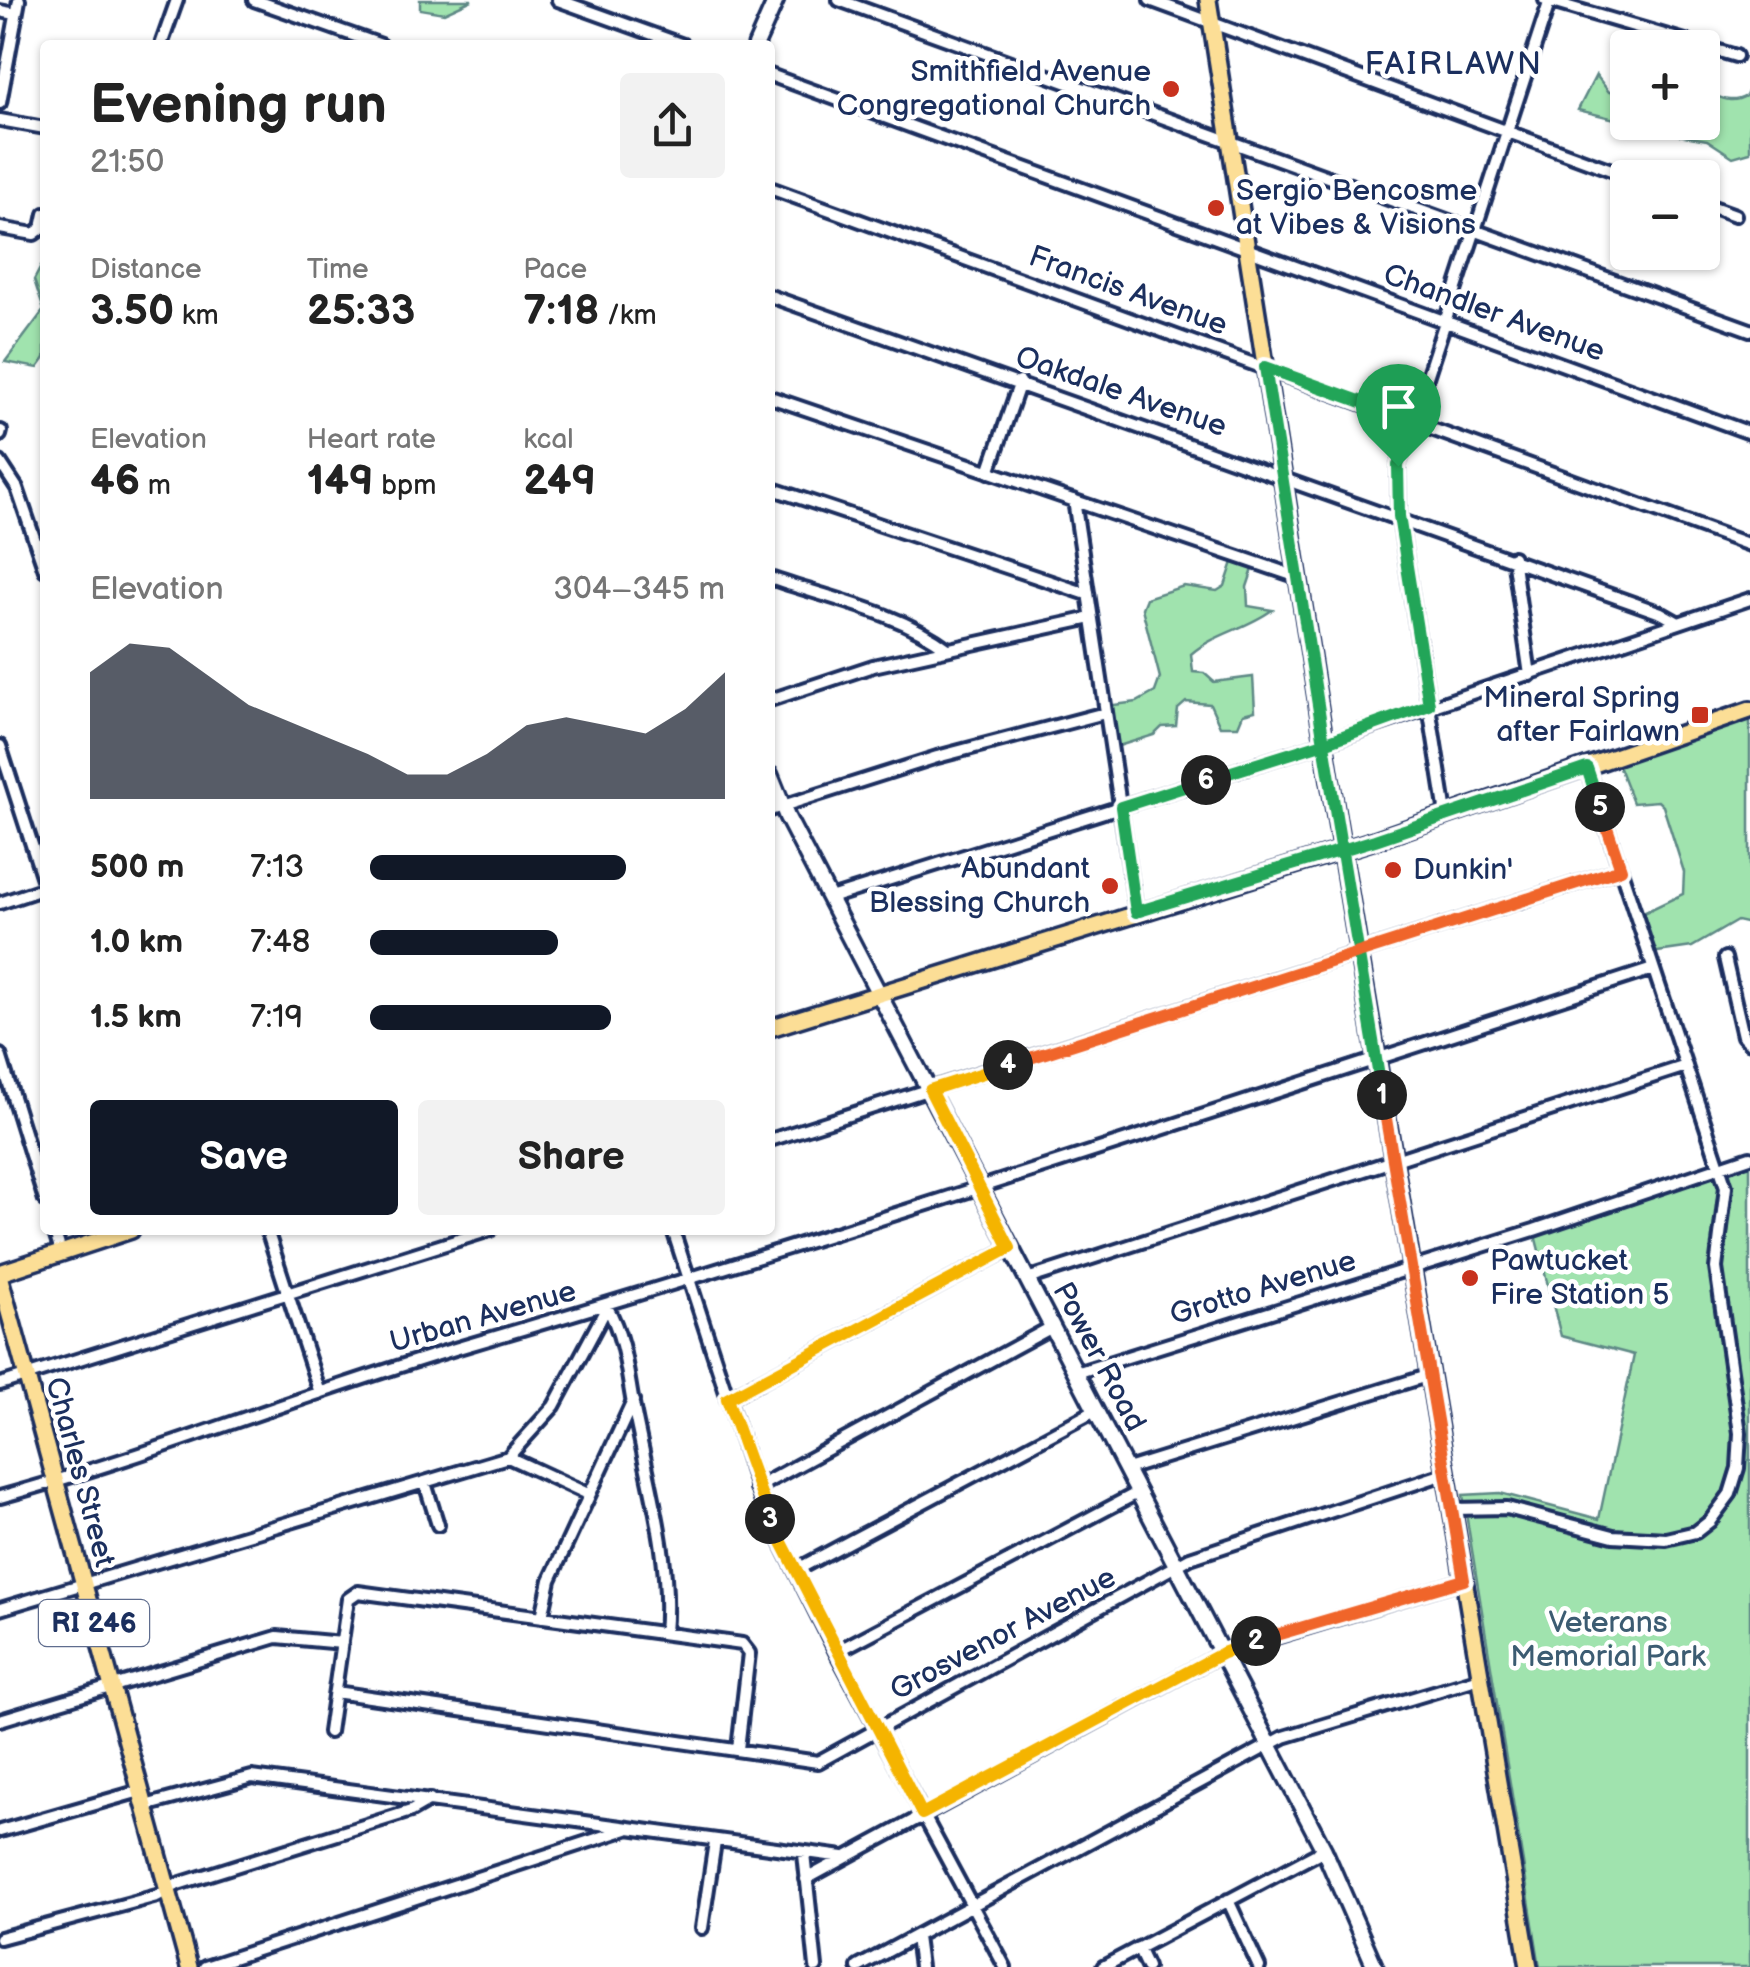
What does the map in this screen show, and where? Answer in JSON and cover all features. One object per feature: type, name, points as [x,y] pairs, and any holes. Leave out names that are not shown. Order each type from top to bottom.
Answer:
[{"type":"main road","points":[[758,40],[776,0]]},
{"type":"main road","points":[[1208,0],[1324,743],[1529,1967]]},
{"type":"main road","points":[[775,1026],[1342,851],[1750,710]]},
{"type":"main road","name":"Power Road","points":[[776,808],[830,898],[1223,1653],[1324,1850],[1374,1967]]},
{"type":"main road","points":[[0,1276],[115,1235]]},
{"type":"main road","name":"Charles Street","points":[[0,1276],[189,1967]]},
{"type":"street","points":[[0,102],[19,0]]},
{"type":"street","points":[[163,40],[177,0]]},
{"type":"street","points":[[254,0],[367,40]]},
{"type":"street","points":[[558,0],[669,40]]},
{"type":"street","points":[[839,0],[1750,330]]},
{"type":"street","points":[[1150,0],[1610,169]]},
{"type":"street","points":[[1446,814],[1399,516],[1398,466],[1548,0],[1736,56]]},
{"type":"street","points":[[0,10],[16,14]]},
{"type":"street","name":"Chandler Avenue","points":[[775,77],[1750,433]]},
{"type":"street","points":[[0,120],[40,127]]},
{"type":"street","name":"Francis Avenue","points":[[775,190],[1750,545]]},
{"type":"street","points":[[1720,209],[1736,215]]},
{"type":"street","points":[[0,228],[39,232],[40,229]]},
{"type":"street","name":"Oakdale Avenue","points":[[775,298],[1399,516],[1678,622]]},
{"type":"street","points":[[989,472],[1020,382]]},
{"type":"street","points":[[775,399],[1298,577]]},
{"type":"street","points":[[0,462],[11,474],[40,549]]},
{"type":"street","points":[[775,490],[1087,594]]},
{"type":"street","points":[[1074,500],[1136,912]]},
{"type":"street","points":[[1513,557],[1530,675]]},
{"type":"street","points":[[775,580],[926,633],[948,649]]},
{"type":"street","points":[[830,898],[1324,743],[1750,598]]},
{"type":"street","points":[[775,698],[873,666],[1091,618]]},
{"type":"street","points":[[776,808],[937,757],[1105,712]]},
{"type":"street","points":[[0,746],[40,871]]},
{"type":"street","points":[[1453,1509],[1507,1508],[1613,1536],[1666,1539],[1696,1532],[1720,1508],[1734,1486],[1740,1451],[1735,1386],[1717,1288],[1717,1254],[1727,1197],[1721,1166],[1587,768]]},
{"type":"street","points":[[775,1138],[1621,869]]},
{"type":"street","points":[[0,903],[40,889]]},
{"type":"street","points":[[1725,958],[1743,1036],[1750,1043]]},
{"type":"street","name":"Urban Avenue","points":[[0,1497],[320,1393],[606,1307],[1653,968]]},
{"type":"street","points":[[0,1055],[40,1184]]},
{"type":"street","points":[[1027,1279],[1394,1164],[1686,1066]]},
{"type":"street","name":"Grotto Avenue","points":[[1076,1372],[1411,1268],[1750,1156]]},
{"type":"street","points":[[56,1235],[61,1252]]},
{"type":"street","points":[[269,1235],[320,1393]]},
{"type":"street","points":[[0,1384],[474,1235]]},
{"type":"street","points":[[675,1235],[756,1488],[836,1652],[1005,1967]]},
{"type":"street","points":[[727,1399],[1010,1248]]},
{"type":"street","points":[[606,1307],[616,1323],[633,1401],[667,1594],[666,1633]]},
{"type":"street","points":[[0,1609],[508,1457],[554,1406],[606,1307]]},
{"type":"street","points":[[756,1488],[1052,1327]]},
{"type":"street","points":[[1127,1469],[1430,1375]]},
{"type":"street","points":[[542,1617],[550,1580],[633,1401]]},
{"type":"street","points":[[796,1570],[1095,1411]]},
{"type":"street","points":[[508,1457],[588,1494]]},
{"type":"street","name":"Grosvenor Avenue","points":[[335,1692],[818,1762],[1222,1545],[1447,1473]]},
{"type":"street","points":[[425,1483],[438,1526]]},
{"type":"street","points":[[836,1652],[1139,1492]]},
{"type":"street","points":[[806,1879],[1223,1653],[1464,1580]]},
{"type":"street","points":[[329,1732],[352,1592],[666,1633],[748,1648],[738,1749]]},
{"type":"street","points":[[0,1720],[276,1636],[342,1643]]},
{"type":"street","points":[[858,1967],[1301,1730],[1480,1678]]},
{"type":"street","points":[[0,1831],[252,1777],[844,1858]]},
{"type":"street","points":[[0,1938],[168,1890],[410,1811],[430,1800]]},
{"type":"street","points":[[205,1967],[628,1829]]},
{"type":"street","points":[[702,1928],[715,1842]]},
{"type":"street","points":[[1102,1967],[1324,1850]]},
{"type":"street","points":[[804,1854],[816,1967]]},
{"type":"street","points":[[1228,1900],[1259,1967]]},
{"type":"street","points":[[916,1936],[920,1967]]},
{"type":"street","points":[[1138,1948],[1147,1967]]},
{"type":"green space","points":[[420,0],[472,0],[444,13],[420,9]]},
{"type":"green space","points":[[1596,75],[1610,92],[1610,118],[1578,110]]},
{"type":"green space","points":[[1750,87],[1750,152],[1733,157],[1707,140],[1720,140],[1720,98],[1734,100],[1746,96]]},
{"type":"green space","points":[[40,269],[40,298],[34,280]]},
{"type":"green space","points":[[40,315],[38,368],[5,362]]},
{"type":"green space","points":[[1234,559],[1254,566],[1247,587],[1248,606],[1272,610],[1191,654],[1193,672],[1204,673],[1214,682],[1253,677],[1255,711],[1243,714],[1238,726],[1220,726],[1210,704],[1186,702],[1178,709],[1176,726],[1162,727],[1154,735],[1112,748],[1106,706],[1137,702],[1155,692],[1160,678],[1142,608],[1146,598],[1184,586],[1217,591],[1225,586]]},
{"type":"green space","points":[[1750,712],[1750,924],[1737,921],[1692,947],[1650,953],[1637,916],[1683,894],[1684,872],[1663,806],[1658,801],[1633,803],[1615,757]]},
{"type":"green space","name":"Veterans Memorial Park","points":[[1750,1162],[1750,1967],[1540,1967],[1463,1495],[1500,1493],[1599,1519],[1634,1355],[1561,1336],[1535,1235]]},
{"type":"place","name":"Smithfield Avenue Congregational Church","points":[[1171,89]]},
{"type":"place","name":"Sergio Bencosme at Vibes & Visions","points":[[1216,208]]},
{"type":"place","name":"Mineral Spring after Fairlawn","points":[[1700,715]]},
{"type":"place","name":"Dunkin'","points":[[1393,870]]},
{"type":"place","name":"Abundant Blessing Church","points":[[1110,886]]},
{"type":"place","name":"Pawtucket Fire Station 5","points":[[1470,1278]]},
{"type":"district","name":"FAIRLAWN","points":[[1454,64]]},
{"type":"route","points":[[1398,466],[1396,496],[1429,705],[1324,743],[1342,851],[1359,954],[1376,1060],[1464,1580],[1223,1653],[922,1814],[764,1506],[727,1399],[1010,1248],[930,1090],[1359,954],[1621,869],[1587,768],[1355,847],[1342,851],[1331,854],[1268,873],[1136,912],[1121,807],[1324,743],[1265,367],[1412,420],[1398,466]]}]
